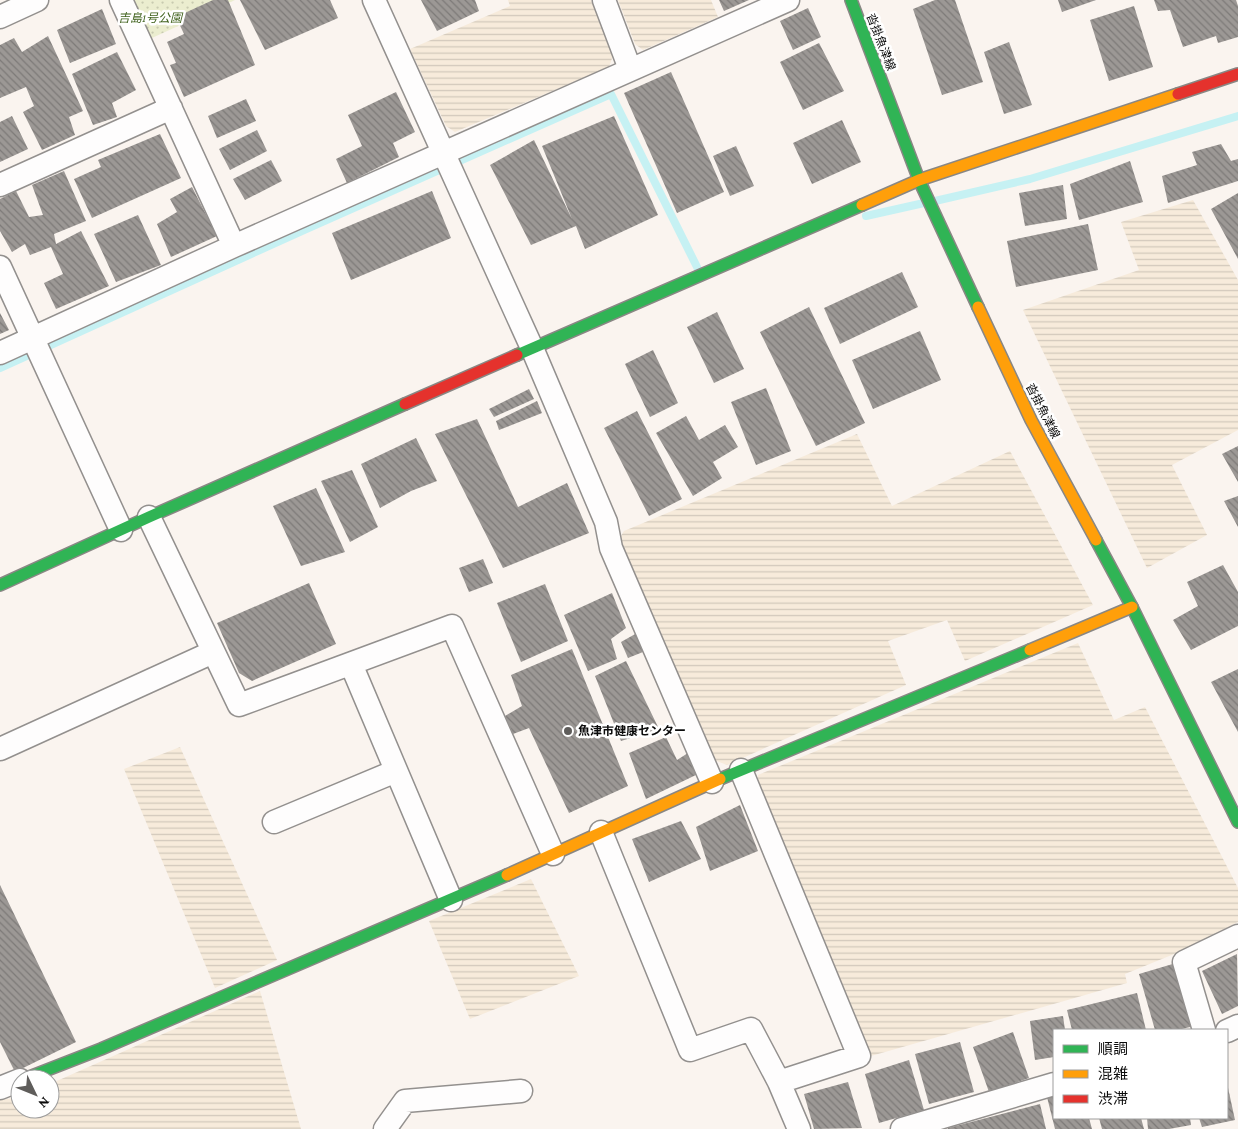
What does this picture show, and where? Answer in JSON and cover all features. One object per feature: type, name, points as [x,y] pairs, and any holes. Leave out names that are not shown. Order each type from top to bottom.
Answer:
[{"type":"street","points":[[0,17],[37,0]]},
{"type":"street","points":[[121,0],[234,246]]},
{"type":"street","points":[[374,0],[532,348],[606,522],[610,548],[712,782]]},
{"type":"street","points":[[604,0],[630,69]]},
{"type":"street","points":[[0,353],[234,246],[788,0]]},
{"type":"street","name":"沓掛魚津線","points":[[851,0],[919,180],[1031,420],[1132,607],[1238,822]]},
{"type":"street","points":[[0,585],[532,348],[919,180],[1237,78]]},
{"type":"street","points":[[0,185],[171,108]]},
{"type":"street","points":[[0,267],[121,530]]},
{"type":"street","points":[[149,517],[239,705],[452,626],[553,854]]},
{"type":"street","points":[[49,1069],[451,900],[712,782],[1132,607]]},
{"type":"street","points":[[0,749],[214,652]]},
{"type":"street","points":[[351,664],[451,900]]},
{"type":"street","points":[[741,770],[860,1056],[779,1082]]},
{"type":"street","points":[[274,822],[396,771]]},
{"type":"street","points":[[601,832],[690,1050],[750,1029],[779,1082],[799,1129]]},
{"type":"street","points":[[1204,1029],[1184,962],[1238,936]]},
{"type":"street","points":[[902,1129],[1053,1084]]},
{"type":"street","points":[[385,1129],[406,1100],[521,1091]]},
{"type":"shaded area","points":[[508,0],[591,0],[614,53],[609,67],[455,132],[446,126],[410,49],[510,6]]},
{"type":"shaded area","points":[[618,0],[711,0],[718,17],[643,50],[635,44]]},
{"type":"shaded area","points":[[1193,200],[1238,280],[1238,430],[1172,465],[1207,535],[1147,568],[1023,310],[1139,270],[1121,222]]},
{"type":"shaded area","points":[[857,434],[892,506],[1010,451],[1093,605],[965,661],[947,620],[888,641],[906,685],[727,765],[714,760],[619,539],[624,531]]},
{"type":"shaded area","points":[[1078,643],[1114,720],[1145,707],[1238,888],[1238,922],[1184,950],[1125,974],[1127,983],[871,1056],[757,785],[758,775]]},
{"type":"shaded area","points":[[180,747],[277,960],[215,988],[124,769]]},
{"type":"shaded area","points":[[531,879],[579,976],[470,1019],[429,921]]},
{"type":"shaded area","points":[[260,991],[301,1129],[0,1129],[0,1100],[10,1098],[10,1119],[60,1119],[60,1080]]},
{"type":"green space","name":"吉島1号公園","points":[[121,0],[235,0],[141,43]]},
{"type":"building","points":[[213,0],[228,0],[255,65],[184,97],[170,65],[176,63],[167,42],[184,34],[176,17]]},
{"type":"building","points":[[240,0],[330,0],[338,18],[265,50]]},
{"type":"building","points":[[421,0],[475,0],[479,11],[437,31]]},
{"type":"building","points":[[719,0],[749,0],[724,11]]},
{"type":"building","points":[[935,0],[955,0],[983,82],[942,95],[913,9]]},
{"type":"building","points":[[1058,0],[1096,0],[1062,12]]},
{"type":"building","points":[[1154,0],[1236,0],[1238,6],[1238,37],[1218,43],[1216,36],[1183,47],[1170,10],[1158,11]]},
{"type":"building","points":[[1134,6],[1153,67],[1109,81],[1090,20]]},
{"type":"building","points":[[808,8],[821,37],[793,50],[780,21]]},
{"type":"building","points":[[102,9],[116,44],[70,63],[57,30]]},
{"type":"building","points":[[48,36],[83,111],[69,117],[75,135],[42,150],[23,112],[34,106],[26,87],[0,98],[0,45],[14,38],[22,52]]},
{"type":"building","points":[[1009,42],[1032,105],[1004,114],[984,52]]},
{"type":"building","points":[[819,43],[844,91],[803,110],[780,62]]},
{"type":"building","points":[[117,52],[136,90],[112,103],[117,117],[93,125],[72,74]]},
{"type":"building","points":[[671,72],[724,192],[677,213],[624,93]]},
{"type":"building","points":[[396,92],[415,132],[393,143],[399,157],[347,183],[336,159],[362,146],[348,115]]},
{"type":"building","points":[[246,99],[256,121],[217,138],[208,116]]},
{"type":"building","points":[[12,116],[28,149],[0,162],[0,122]]},
{"type":"building","points":[[614,116],[658,215],[585,249],[576,226],[531,245],[490,165],[534,140],[572,219],[542,146]]},
{"type":"building","points":[[842,120],[861,162],[812,184],[793,143]]},
{"type":"building","points":[[257,130],[267,151],[230,170],[219,149]]},
{"type":"building","points":[[160,134],[181,178],[92,218],[74,179],[101,167],[98,160]]},
{"type":"building","points":[[1221,144],[1231,161],[1238,159],[1238,181],[1168,203],[1162,176],[1197,165],[1192,152]]},
{"type":"building","points":[[736,146],[754,186],[730,196],[713,156]]},
{"type":"building","points":[[271,160],[282,181],[245,200],[233,179]]},
{"type":"building","points":[[1130,161],[1143,202],[1079,220],[1070,184]]},
{"type":"building","points":[[64,171],[86,221],[54,234],[56,244],[81,231],[109,286],[56,309],[44,283],[63,274],[51,247],[30,255],[25,244],[12,252],[0,231],[0,199],[16,191],[29,217],[43,215],[32,185]]},
{"type":"building","points":[[1063,185],[1067,219],[1025,226],[1019,193]]},
{"type":"building","points":[[192,187],[217,236],[171,257],[157,224],[177,212],[170,199]]},
{"type":"building","points":[[432,191],[451,238],[351,280],[332,233]]},
{"type":"building","points":[[1238,193],[1238,259],[1211,209]]},
{"type":"building","points":[[138,215],[161,265],[116,282],[94,234]]},
{"type":"building","points":[[1088,224],[1098,270],[1016,287],[1007,241]]},
{"type":"building","points":[[902,272],[918,307],[840,344],[824,308]]},
{"type":"building","points":[[809,307],[865,423],[816,446],[760,332]]},
{"type":"building","points":[[717,312],[744,369],[714,383],[687,327]]},
{"type":"building","points":[[0,313],[9,330],[0,334]]},
{"type":"building","points":[[920,331],[941,380],[873,409],[852,360]]},
{"type":"building","points":[[653,350],[678,403],[650,417],[625,364]]},
{"type":"building","points":[[766,388],[791,451],[756,465],[731,402]]},
{"type":"building","points":[[529,389],[534,399],[494,417],[489,409]]},
{"type":"building","points":[[537,401],[542,413],[499,430],[496,421]]},
{"type":"building","points":[[637,411],[682,499],[649,516],[604,428]]},
{"type":"building","points":[[686,416],[699,440],[725,425],[738,447],[713,462],[722,478],[693,496],[656,433]]},
{"type":"building","points":[[477,419],[518,507],[567,483],[589,533],[503,568],[435,434]]},
{"type":"building","points":[[416,438],[437,481],[411,491],[380,508],[361,464]]},
{"type":"building","points":[[1238,446],[1238,482],[1222,454]]},
{"type":"building","points":[[352,470],[378,527],[350,542],[321,481]]},
{"type":"building","points":[[316,488],[345,552],[301,566],[273,506]]},
{"type":"building","points":[[1238,496],[1238,527],[1224,501]]},
{"type":"building","points":[[483,559],[493,583],[469,592],[459,568]]},
{"type":"building","points":[[1223,565],[1238,592],[1238,626],[1191,650],[1173,620],[1198,606],[1187,582]]},
{"type":"building","points":[[309,583],[336,644],[252,681],[239,673],[217,623]]},
{"type":"building","points":[[545,584],[568,641],[521,662],[497,603]]},
{"type":"building","points":[[612,593],[626,628],[611,639],[617,659],[588,671],[564,615]]},
{"type":"building","points":[[637,633],[643,652],[628,658],[621,642]]},
{"type":"building","name":"魚津市健康センター","points":[[572,649],[628,786],[569,813],[529,728],[513,734],[505,716],[522,706],[511,675]]},
{"type":"building","points":[[626,661],[659,729],[621,741],[595,676]]},
{"type":"building","points":[[1238,669],[1238,732],[1211,682]]},
{"type":"building","points":[[666,737],[677,760],[688,753],[698,774],[646,799],[629,753]]},
{"type":"building","points":[[740,805],[758,851],[710,871],[696,827]]},
{"type":"building","points":[[681,821],[701,859],[649,882],[632,839]]},
{"type":"building","points":[[0,885],[76,1042],[21,1069],[14,1069],[0,1042]]},
{"type":"building","points":[[1237,954],[1238,1006],[1222,1014],[1202,971]]},
{"type":"building","points":[[1176,963],[1194,1026],[1182,1029],[1155,1029],[1139,974]]},
{"type":"building","points":[[1137,993],[1146,1029],[1072,1029],[1067,1010]]},
{"type":"building","points":[[1063,1016],[1065,1029],[1053,1029],[1053,1057],[1035,1060],[1030,1021]]},
{"type":"building","points":[[1013,1032],[1029,1078],[989,1092],[973,1047]]},
{"type":"building","points":[[960,1042],[974,1092],[929,1104],[915,1054]]},
{"type":"building","points":[[909,1060],[924,1110],[879,1123],[865,1074]]},
{"type":"building","points":[[848,1082],[862,1128],[814,1129],[804,1094]]},
{"type":"building","points":[[1228,1088],[1235,1120],[1202,1127],[1199,1119],[1228,1119]]},
{"type":"building","points":[[1053,1095],[1053,1119],[1089,1119],[1092,1129],[1055,1129],[1047,1097]]},
{"type":"building","points":[[1040,1104],[1046,1129],[948,1129],[948,1128]]},
{"type":"building","points":[[1099,1119],[1141,1119],[1144,1129],[1102,1129]]},
{"type":"building","points":[[1147,1119],[1190,1119],[1191,1125],[1169,1129],[1148,1129]]},
{"type":"waterway","points":[[0,368],[304,230],[611,94],[699,271]]},
{"type":"waterway","points":[[935,201],[1030,179],[1238,116]]},
{"type":"waterway","points":[[866,216],[924,203]]},
{"type":"traffic: fast","points":[[851,0],[919,180],[978,307]]},
{"type":"traffic: fast","points":[[517,355],[862,205]]},
{"type":"traffic: fast","points":[[0,585],[405,404]]},
{"type":"traffic: fast","points":[[1096,540],[1132,607],[1238,822]]},
{"type":"traffic: fast","points":[[720,779],[1030,650]]},
{"type":"traffic: fast","points":[[50,1069],[101,1049],[507,875]]},
{"type":"traffic: slow","points":[[862,205],[919,180],[1178,94]]},
{"type":"traffic: slow","points":[[978,307],[1031,420],[1096,540]]},
{"type":"traffic: slow","points":[[1030,650],[1132,607]]},
{"type":"traffic: slow","points":[[507,875],[720,779]]},
{"type":"traffic: jam","points":[[1178,94],[1238,74]]},
{"type":"traffic: jam","points":[[405,404],[517,355]]},
{"type":"place","name":"魚津市健康センター","points":[[568,731]]}]
